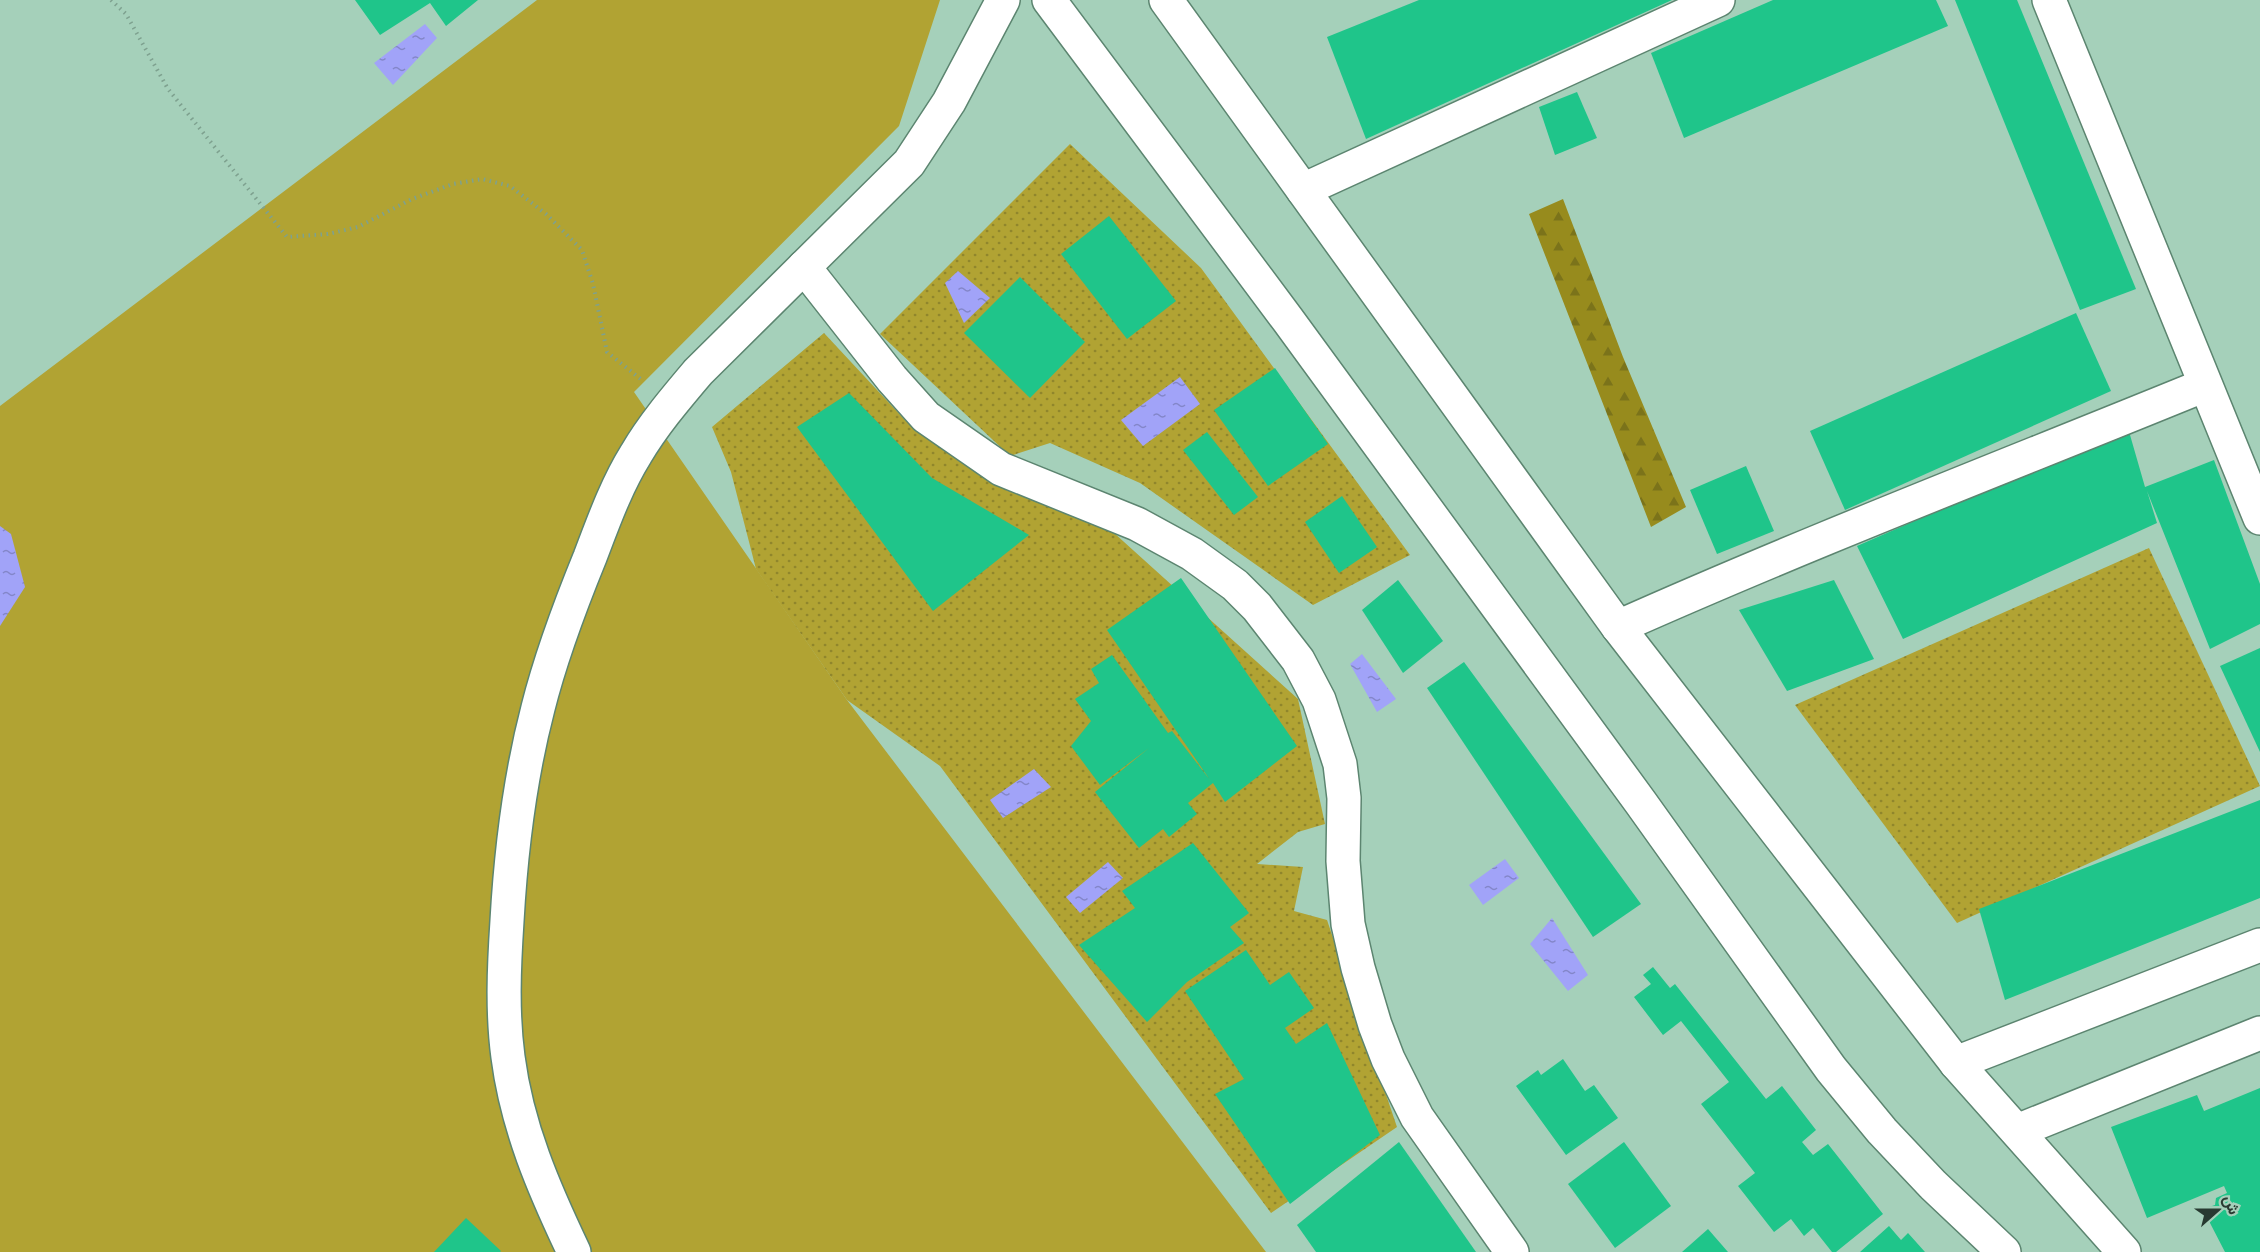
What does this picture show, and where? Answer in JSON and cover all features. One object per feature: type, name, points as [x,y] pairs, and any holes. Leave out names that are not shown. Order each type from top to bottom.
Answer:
[{"type":"street","points":[[574,1252],[547,1195],[527,1144],[508,1058],[504,1006],[505,942],[513,843],[538,708],[560,633],[609,507],[636,454],[698,372],[909,163],[949,102],[1003,0]]},
{"type":"street","points":[[1049,0],[1288,320],[1613,764],[1831,1069],[1911,1162],[2004,1252]]},
{"type":"street","points":[[1166,0],[1618,627],[1956,1063],[2124,1252]]},
{"type":"street","points":[[1303,190],[1718,0]]},
{"type":"street","points":[[2049,0],[2260,518]]},
{"type":"street","points":[[804,267],[892,379],[926,417],[1001,469],[1137,524],[1192,554],[1235,585],[1257,607],[1294,653],[1319,700],[1340,764],[1344,798],[1342,861],[1348,924],[1375,1025],[1388,1059],[1417,1117],[1512,1252]]},
{"type":"street","points":[[1618,627],[1755,566],[1821,542],[2205,385]]},
{"type":"street","points":[[1956,1063],[2260,945]]},
{"type":"street","points":[[2017,1131],[2260,1033]]},
{"type":"path","points":[[111,0],[126,14],[168,89],[287,237],[328,234],[358,227],[412,199],[453,184],[482,179],[510,186],[546,214],[582,250],[593,284],[607,352],[672,404]]},
{"type":"shaded area","points":[[537,0],[940,0],[899,126],[634,392],[847,700],[1266,1252],[0,1252],[0,406]]},
{"type":"shaded area","points":[[1070,144],[1201,268],[1410,555],[1313,605],[1140,483],[1050,443],[1010,456],[880,334]]},
{"type":"shaded area","points":[[824,333],[905,420],[1103,523],[1298,699],[1325,824],[1298,832],[1257,864],[1303,867],[1294,911],[1327,920],[1397,1127],[1271,1213],[940,766],[847,700],[756,569],[731,472],[712,427]]},
{"type":"shaded area","points":[[2149,548],[2260,786],[1957,923],[1795,705]]},
{"type":"green space","points":[[1563,199],[1623,357],[1686,507],[1651,527],[1529,214]]},
{"type":"water","points":[[425,24],[437,38],[393,85],[374,63]]},
{"type":"water","points":[[958,271],[990,298],[964,323],[945,283]]},
{"type":"water","points":[[1180,377],[1200,404],[1143,446],[1121,420]]},
{"type":"water","points":[[0,526],[11,534],[25,587],[0,626]]},
{"type":"water","points":[[1362,654],[1396,699],[1377,712],[1350,664]]},
{"type":"water","points":[[1034,769],[1051,787],[1003,818],[990,800]]},
{"type":"water","points":[[1505,859],[1519,878],[1483,905],[1469,885]]},
{"type":"water","points":[[1108,862],[1123,878],[1080,913],[1066,897]]},
{"type":"water","points":[[1552,918],[1588,975],[1568,991],[1530,944]]},
{"type":"building","points":[[355,0],[478,0],[446,26],[430,3],[380,35]]},
{"type":"building","points":[[1419,0],[1672,0],[1366,139],[1327,37]]},
{"type":"building","points":[[1773,0],[1936,0],[1948,26],[1684,138],[1651,53]]},
{"type":"building","points":[[1955,0],[2017,0],[2136,289],[2080,310]]},
{"type":"building","points":[[1577,92],[1597,138],[1555,155],[1539,107]]},
{"type":"building","points":[[1109,216],[1176,301],[1127,339],[1061,254]]},
{"type":"building","points":[[1020,277],[1085,342],[1030,398],[964,333]]},
{"type":"building","points":[[2076,313],[2111,391],[1845,510],[1810,431]]},
{"type":"building","points":[[1275,368],[1328,444],[1268,486],[1214,410]]},
{"type":"building","points":[[849,393],[932,478],[1029,535],[933,611],[797,427]]},
{"type":"building","points":[[2128,428],[2145,487],[2214,460],[2260,584],[2260,624],[2210,649],[2147,491],[2157,523],[1903,639],[1857,546]]},
{"type":"building","points":[[1207,432],[1258,497],[1234,515],[1183,450]]},
{"type":"building","points":[[1746,466],[1774,531],[1717,554],[1690,490]]},
{"type":"building","points":[[1342,496],[1377,547],[1339,573],[1305,522]]},
{"type":"building","points":[[1181,578],[1297,746],[1225,802],[1213,783],[1188,803],[1197,814],[1169,837],[1163,829],[1139,848],[1095,792],[1149,748],[1100,785],[1071,746],[1091,721],[1075,699],[1099,683],[1091,669],[1112,655],[1168,733],[1172,731],[1210,780],[1107,630]]},
{"type":"building","points":[[1398,580],[1443,641],[1403,673],[1362,610]]},
{"type":"building","points":[[1834,580],[1874,659],[1787,691],[1739,610]]},
{"type":"building","points":[[2260,648],[2260,752],[2220,666]]},
{"type":"building","points":[[1464,662],[1641,904],[1593,937],[1427,688]]},
{"type":"building","points":[[2260,800],[2260,898],[2005,1000],[1979,909]]},
{"type":"building","points":[[1193,843],[1249,913],[1230,927],[1244,943],[1187,982],[1147,1022],[1079,945],[1135,908],[1122,891]]},
{"type":"building","points":[[1246,950],[1270,985],[1289,972],[1314,1008],[1285,1028],[1296,1044],[1327,1023],[1380,1135],[1290,1204],[1215,1094],[1244,1079],[1185,991]]},
{"type":"building","points":[[1653,967],[1670,988],[1675,984],[1766,1099],[1782,1086],[1816,1130],[1802,1142],[1813,1155],[1828,1144],[1883,1214],[1836,1252],[1832,1252],[1813,1228],[1804,1236],[1791,1219],[1774,1232],[1738,1186],[1755,1173],[1701,1104],[1729,1082],[1681,1021],[1663,1035],[1634,997],[1651,984],[1643,975]]},
{"type":"building","points":[[1563,1059],[1585,1091],[1594,1085],[1618,1118],[1566,1155],[1516,1086],[1538,1070],[1541,1075]]},
{"type":"building","points":[[2260,1088],[2260,1252],[2225,1252],[2210,1223],[2209,1207],[2215,1205],[2216,1198],[2227,1193],[2224,1186],[2147,1218],[2111,1127],[2197,1095],[2204,1111]]},
{"type":"building","points":[[1399,1142],[1476,1252],[1316,1252],[1297,1225]]},
{"type":"building","points":[[1624,1142],[1671,1206],[1615,1248],[1568,1184]]},
{"type":"building","points":[[466,1218],[501,1251],[434,1252]]},
{"type":"building","points":[[1889,1226],[1901,1240],[1908,1233],[1925,1252],[1860,1252]]},
{"type":"building","points":[[1708,1229],[1728,1252],[1682,1252]]}]
